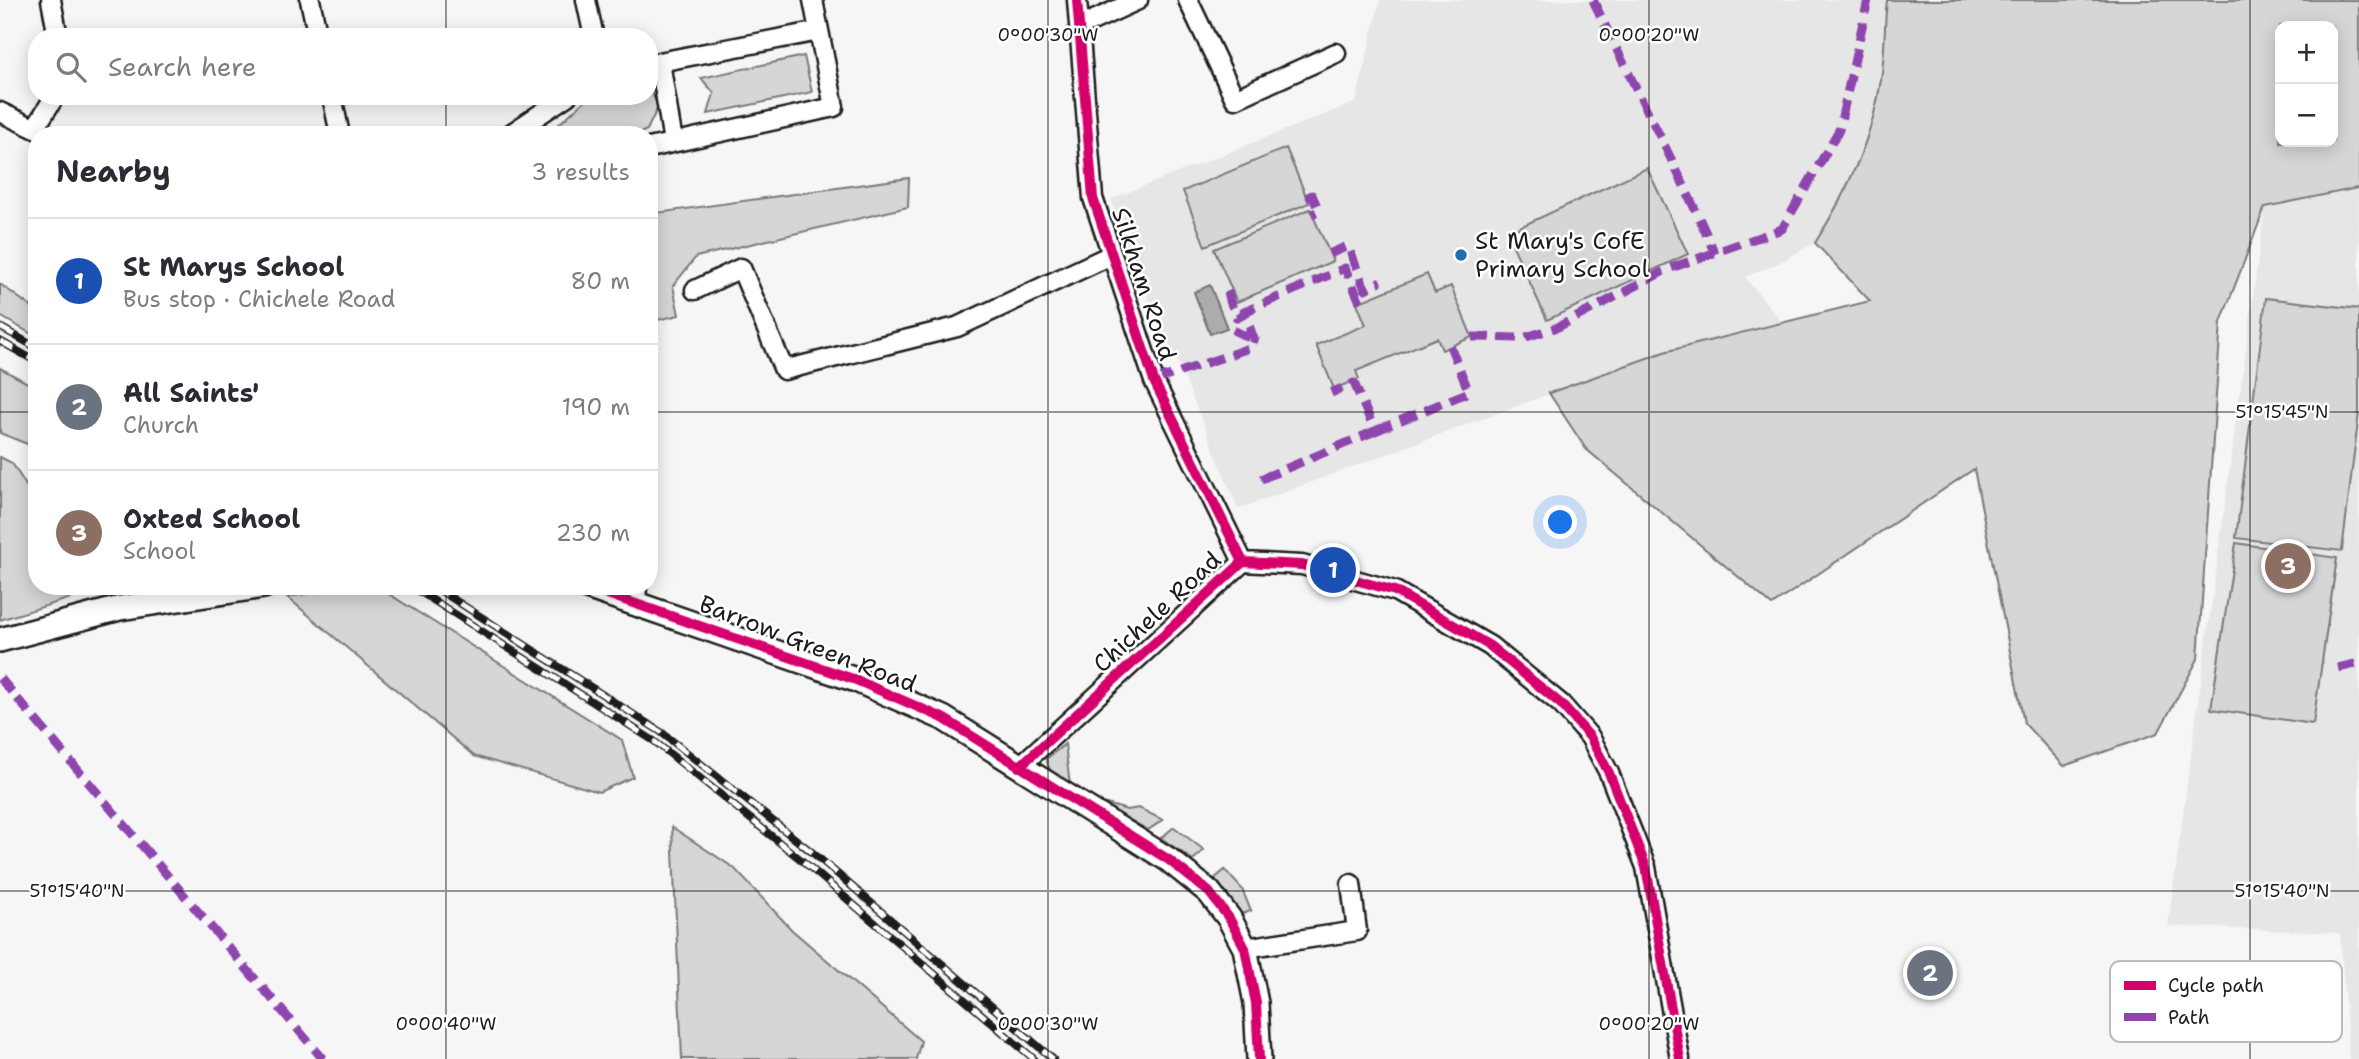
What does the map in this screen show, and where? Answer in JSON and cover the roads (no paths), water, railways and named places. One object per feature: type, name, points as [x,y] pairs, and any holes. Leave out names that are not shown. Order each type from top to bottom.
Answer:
[{"type":"street","points":[[51,0],[56,28]]},
{"type":"street","points":[[310,0],[316,28]]},
{"type":"street","points":[[586,0],[592,28]]},
{"type":"street","points":[[658,146],[834,107],[813,0]]},
{"type":"street","name":"Silkham Road","points":[[1077,0],[1093,198],[1154,381],[1243,562]]},
{"type":"street","points":[[1081,26],[1138,0]]},
{"type":"street","points":[[1188,0],[1235,99],[1336,53]]},
{"type":"street","points":[[658,62],[819,31]]},
{"type":"street","points":[[658,76],[673,142]]},
{"type":"street","points":[[44,126],[52,105]]},
{"type":"street","points":[[334,105],[338,126]]},
{"type":"street","points":[[522,126],[554,105]]},
{"type":"street","points":[[0,111],[32,126]]},
{"type":"street","points":[[695,290],[741,268],[784,370],[957,327],[1111,255]]},
{"type":"street","name":"Chichele Road","points":[[1019,767],[1243,562],[1302,565],[1356,578],[1405,596],[1490,646],[1561,704],[1590,737],[1609,773],[1646,867],[1679,1059]]},
{"type":"street","points":[[0,640],[120,608],[205,595]]},
{"type":"street","name":"Barrow Green Road","points":[[640,595],[856,680],[943,718],[1146,845],[1198,881],[1228,918],[1245,948],[1256,1003],[1259,1059]]},
{"type":"street","points":[[1245,948],[1357,930],[1351,884]]},
{"type":"railway","points":[[0,327],[28,343]]},
{"type":"railway","points":[[0,341],[28,357]]},
{"type":"railway","points":[[425,595],[654,741],[805,863],[1034,1059]]},
{"type":"railway","points":[[447,595],[661,732],[813,853],[1053,1059]]},
{"type":"place","name":"St Mary's CofE Primary School","points":[[1461,255]]},
{"type":"place","name":"Oxted School","points":[[2288,566]]},
{"type":"place","name":"St Marys School","points":[[1333,570]]},
{"type":"place","name":"All Saints'","points":[[1930,973]]}]
